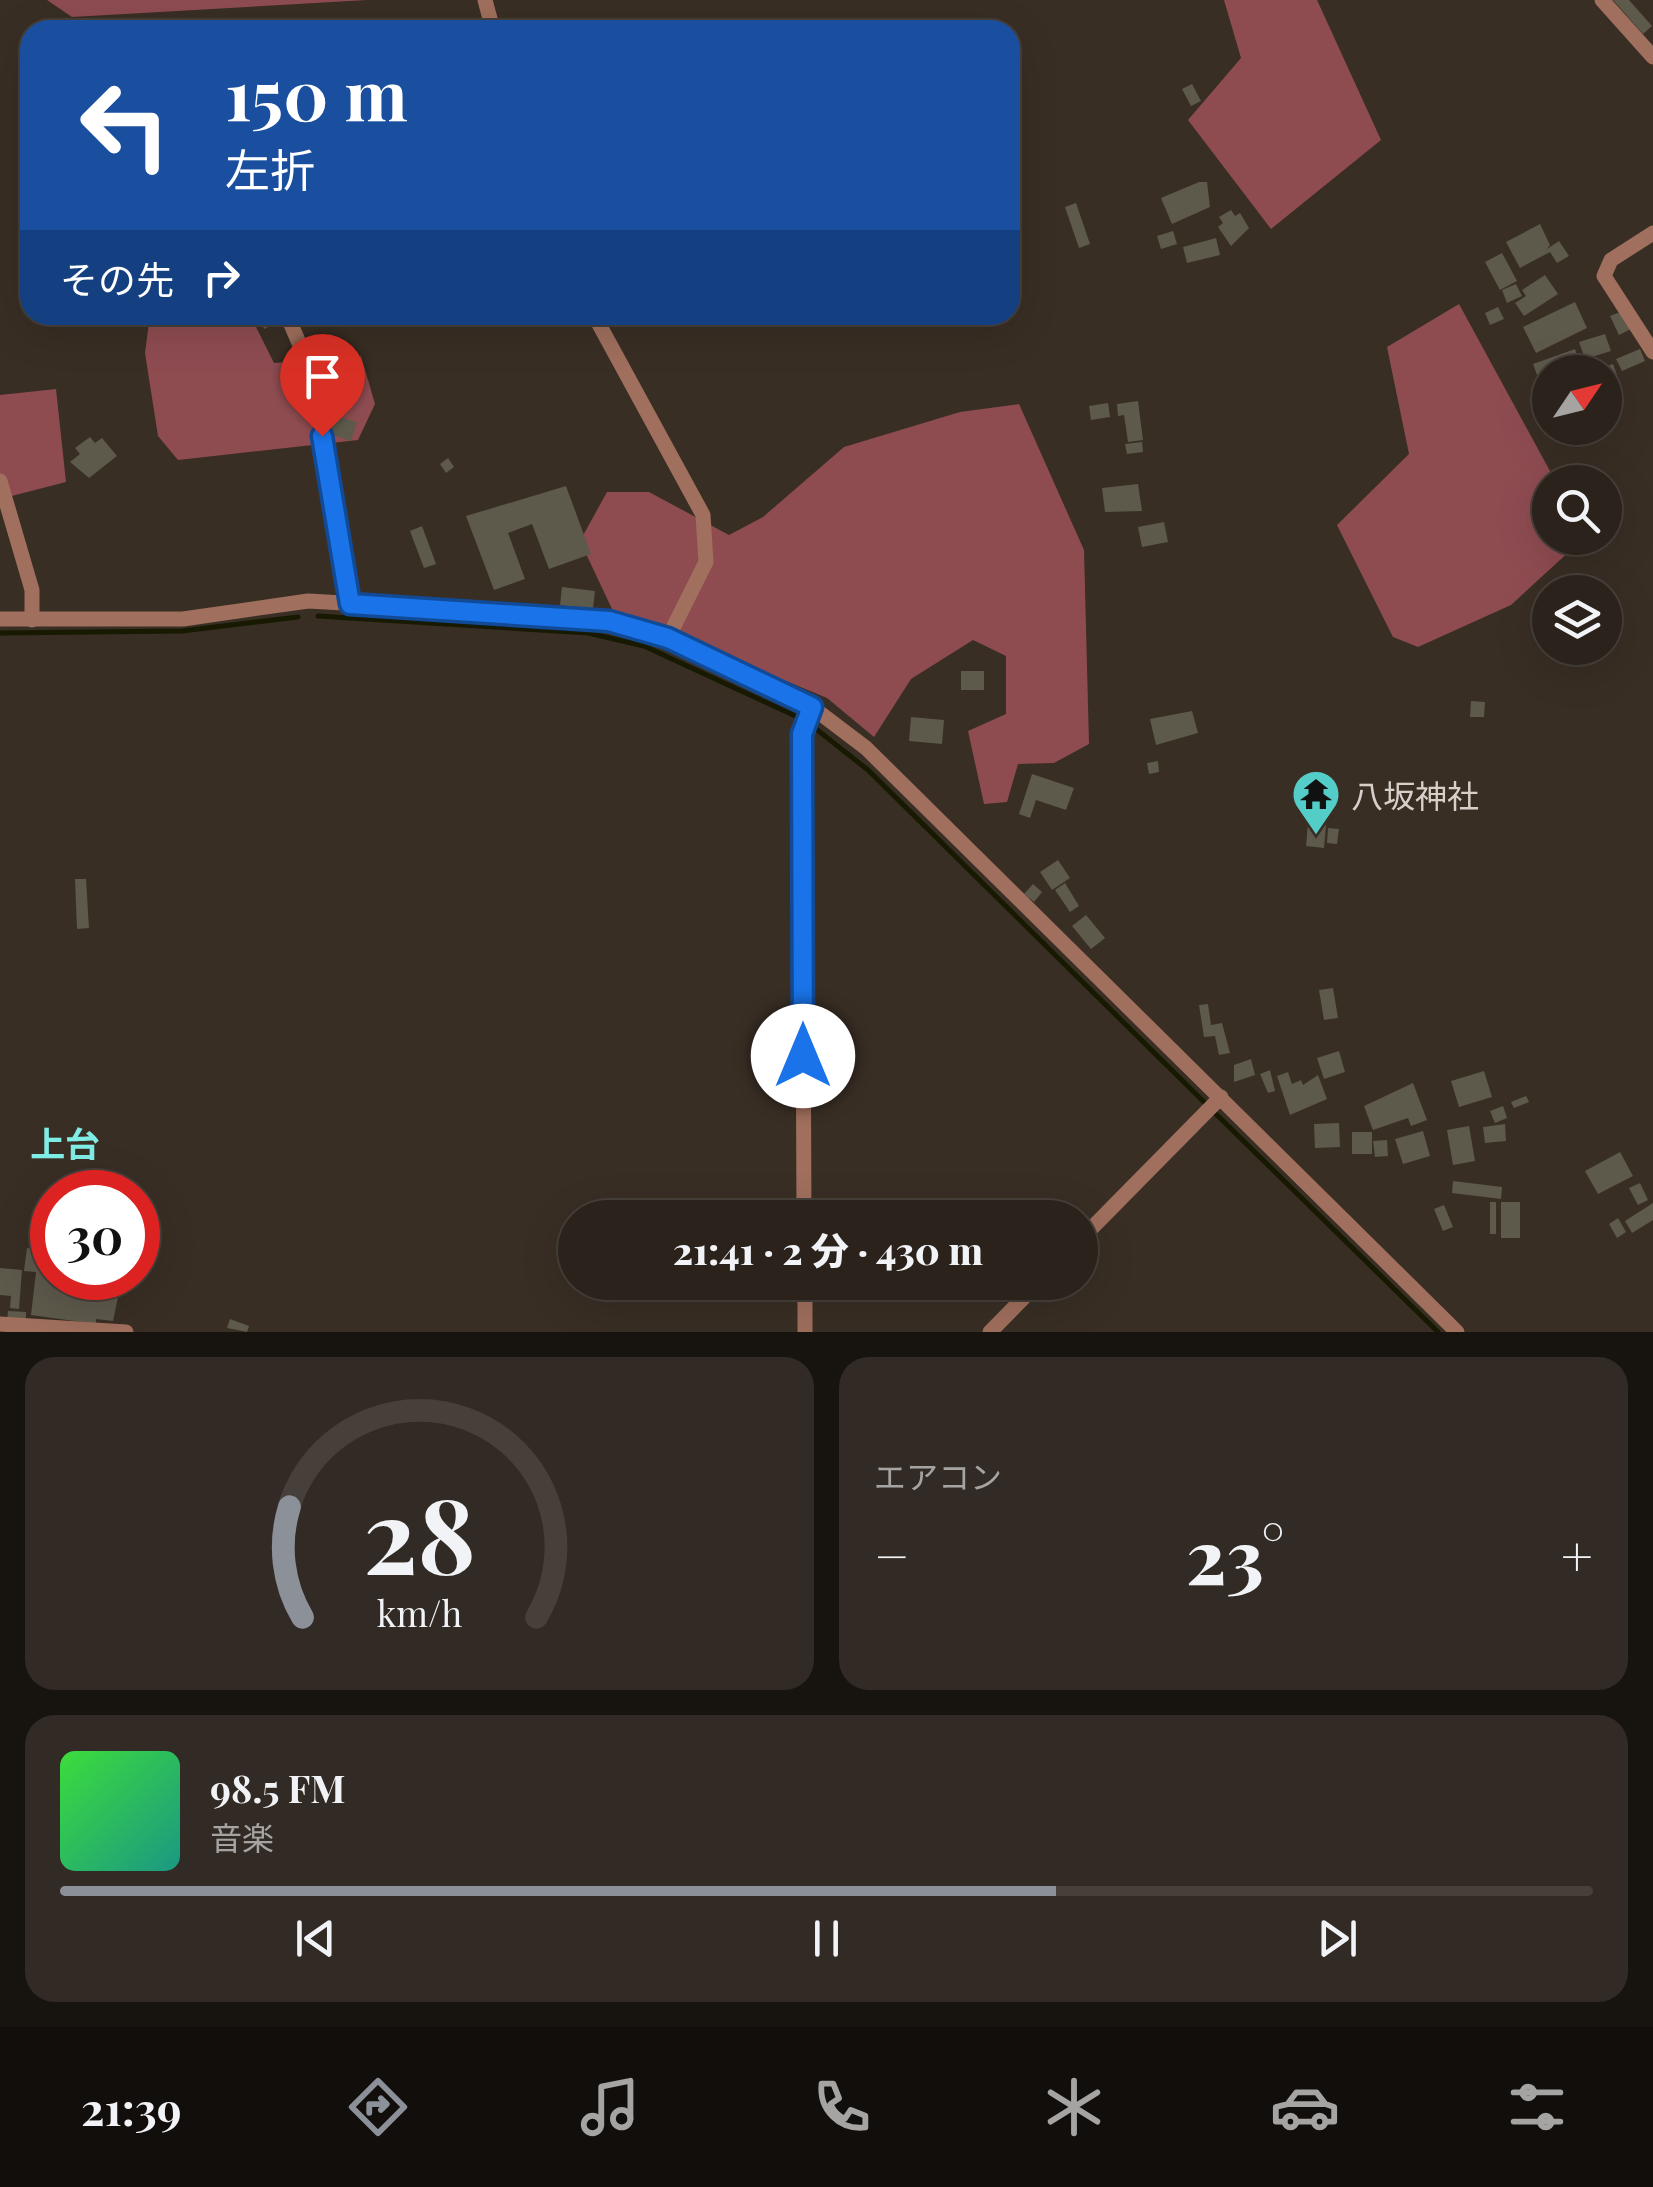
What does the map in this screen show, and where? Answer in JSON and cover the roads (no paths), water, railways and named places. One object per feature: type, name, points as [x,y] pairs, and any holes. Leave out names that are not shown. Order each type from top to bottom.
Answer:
[{"type":"street","points":[[1602,0],[1653,58]]},
{"type":"street","points":[[1653,234],[1612,260],[1604,276],[1653,352]]},
{"type":"street","points":[[291,325],[324,400],[322,436],[350,604]]},
{"type":"street","points":[[599,325],[703,514],[706,562],[668,638]]},
{"type":"street","points":[[0,481],[32,590],[32,620]]},
{"type":"street","points":[[0,619],[184,619],[308,601],[577,616],[668,638],[866,748],[1457,1332]]},
{"type":"street","points":[[804,1200],[808,717]]},
{"type":"street","points":[[1098,1222],[1221,1097]]},
{"type":"street","points":[[805,1300],[805,1332]]},
{"type":"street","points":[[990,1332],[1021,1300]]},
{"type":"street","points":[[0,1324],[126,1332]]},
{"type":"waterway","points":[[318,616],[588,633],[644,646],[802,719]]},
{"type":"waterway","points":[[0,633],[182,631],[298,617]]},
{"type":"waterway","points":[[811,725],[868,770],[1205,1103]]},
{"type":"waterway","points":[[1216,1114],[1438,1332]]},
{"type":"place","name":"八坂神社","points":[[1316,836]]},
{"type":"district","name":"上台","points":[[65,1142]]}]
